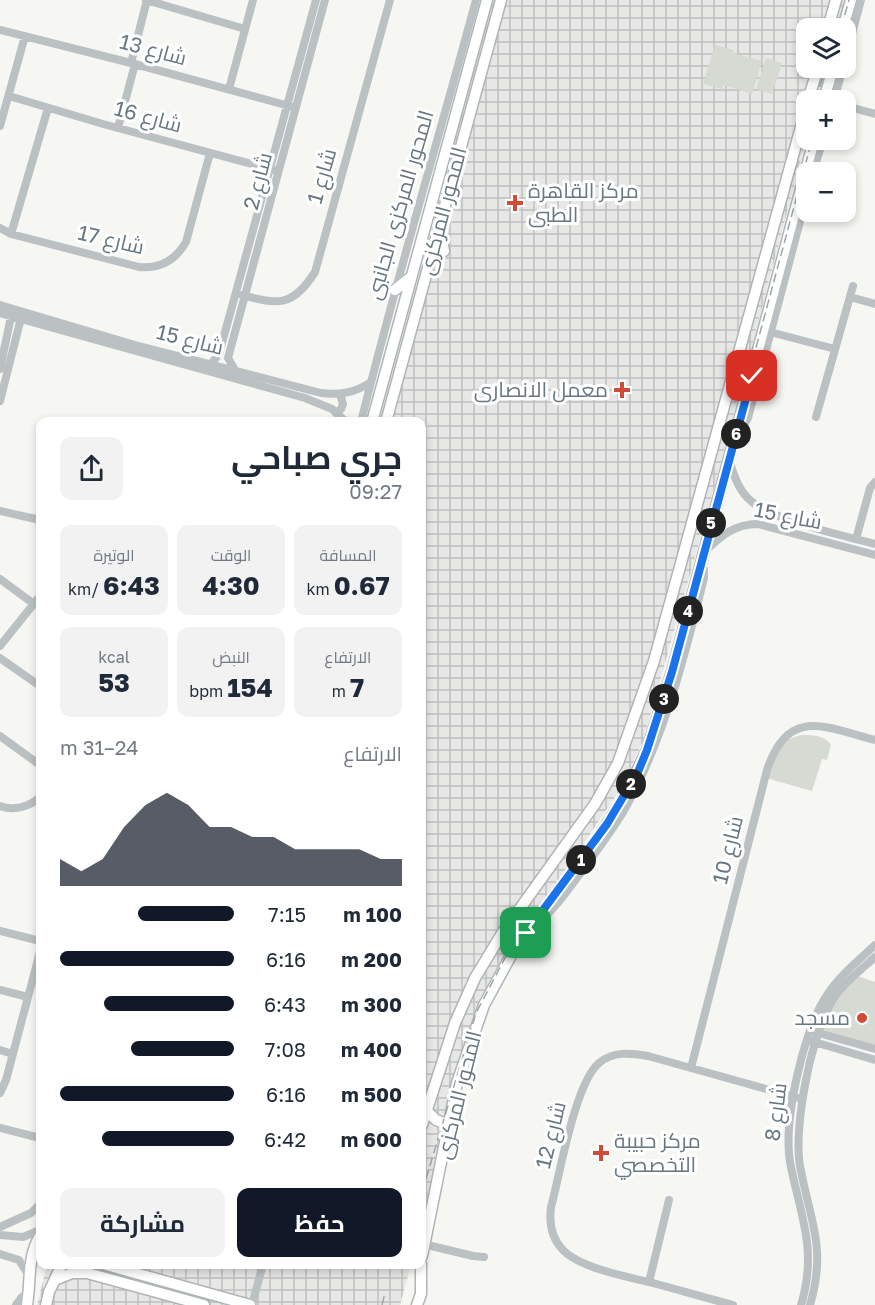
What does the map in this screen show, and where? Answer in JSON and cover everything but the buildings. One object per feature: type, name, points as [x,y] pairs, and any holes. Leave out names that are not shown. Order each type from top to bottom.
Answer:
[{"type":"main road","name":"المحور المركزى","points":[[373,417],[487,0]]},
{"type":"main road","name":"المحور المركزى","points":[[388,417],[430,281],[439,227],[481,93],[480,77],[501,0]]},
{"type":"main road","points":[[831,18],[836,0]]},
{"type":"main road","points":[[846,18],[851,0]]},
{"type":"main road","points":[[474,44],[478,49],[483,49],[491,38]]},
{"type":"main road","points":[[463,83],[471,72],[476,72],[480,77]]},
{"type":"main road","name":"المحور المركزى","points":[[426,1110],[454,1023],[487,957],[584,820],[613,773],[654,661],[712,431],[733,372],[796,145]]},
{"type":"main road","name":"المحور المركزى","points":[[426,1230],[457,1083],[480,1014],[503,967],[597,838],[638,772],[651,740],[667,692],[811,150]]},
{"type":"main road","points":[[439,227],[444,250]]},
{"type":"main road","points":[[395,291],[411,277]]},
{"type":"main road","points":[[733,372],[745,371],[752,376]]},
{"type":"main road","points":[[426,1110],[436,1120],[449,1125]]},
{"type":"main road","points":[[27,1305],[33,1250],[36,1244]]},
{"type":"main road","points":[[46,1305],[49,1292],[60,1269]]},
{"type":"main road","points":[[55,1280],[86,1269],[204,1305]]},
{"type":"main road","points":[[121,1269],[251,1305]]},
{"type":"main road","points":[[417,1305],[421,1294],[421,1269]]},
{"type":"street","points":[[118,128],[146,0],[246,29]]},
{"type":"street","points":[[229,89],[253,0]]},
{"type":"street","name":"شارع 2","points":[[292,107],[316,0]]},
{"type":"street","name":"شارع 2","points":[[235,370],[228,358],[292,107],[325,0]]},
{"type":"street","name":"شارع 1","points":[[235,293],[272,303],[290,299],[305,288],[315,272],[390,0]]},
{"type":"street","name":"المحور المركزى الجانبى","points":[[362,417],[476,0]]},
{"type":"street","points":[[856,19],[861,0]]},
{"type":"street","name":"شارع 13","points":[[0,30],[133,63],[292,107]]},
{"type":"street","points":[[0,126],[25,36]]},
{"type":"street","name":"شارع 16","points":[[9,96],[275,170]]},
{"type":"street","points":[[11,234],[48,108]]},
{"type":"street","points":[[856,109],[875,114]]},
{"type":"street","name":"شارع 17","points":[[0,228],[11,234],[139,267],[150,268],[161,265],[172,260],[186,242],[210,153]]},
{"type":"street","name":"شارع 2","points":[[211,364],[219,354],[235,293],[275,170]]},
{"type":"street","points":[[737,430],[748,418],[800,222]]},
{"type":"street","points":[[816,417],[853,286]]},
{"type":"street","points":[[850,297],[875,304]]},
{"type":"street","name":"شارع 15","points":[[0,305],[17,314]]},
{"type":"street","name":"شارع 15","points":[[0,313],[17,314],[189,362],[305,398],[340,417]]},
{"type":"street","points":[[0,369],[17,314]]},
{"type":"street","points":[[0,401],[17,314]]},
{"type":"street","points":[[770,332],[835,350]]},
{"type":"street","name":"شارع 15","points":[[189,362],[211,364],[321,393],[340,394],[360,389],[371,382]]},
{"type":"street","points":[[336,413],[343,404],[340,394]]},
{"type":"street","name":"شارع 15","points":[[729,460],[741,490],[756,505],[790,520],[875,544]]},
{"type":"street","points":[[856,538],[870,488],[875,482]]},
{"type":"street","points":[[0,511],[36,519]]},
{"type":"street","name":"شارع 15","points":[[702,558],[729,530],[738,526],[758,524],[875,555]]},
{"type":"street","points":[[0,579],[36,601]]},
{"type":"street","points":[[0,646],[36,604]]},
{"type":"street","points":[[0,658],[36,683]]},
{"type":"street","name":"شارع 10","points":[[691,1068],[767,770],[775,749],[783,738],[792,732],[813,725],[875,740]]},
{"type":"street","points":[[0,736],[36,762]]},
{"type":"street","points":[[0,806],[16,808],[27,806],[36,800]]},
{"type":"street","points":[[0,931],[36,940]]},
{"type":"street","name":"شارع 8","points":[[801,1305],[808,1281],[809,1254],[807,1234],[788,1149],[788,1122],[793,1096],[822,1004],[835,985],[875,945]]},
{"type":"street","name":"شارع 8","points":[[814,1032],[836,995],[875,957]]},
{"type":"street","points":[[0,1093],[6,1080],[36,967]]},
{"type":"street","points":[[0,990],[28,997]]},
{"type":"street","points":[[814,1032],[875,1049]]},
{"type":"street","points":[[811,1041],[875,1060]]},
{"type":"street","name":"شارع 8","points":[[810,1305],[817,1277],[818,1252],[816,1232],[798,1155],[798,1128],[811,1041]]},
{"type":"street","points":[[0,1050],[13,1054]]},
{"type":"street","name":"شارع 12","points":[[733,1305],[600,1269],[572,1258],[563,1251],[551,1231],[551,1207],[578,1100],[586,1080],[601,1062],[618,1054],[635,1054],[802,1099]]},
{"type":"street","points":[[0,1128],[36,1137]]},
{"type":"street","points":[[649,1282],[669,1200]]},
{"type":"street","points":[[0,1227],[31,1213],[36,1208]]},
{"type":"street","points":[[4,1236],[23,1237],[36,1232]]},
{"type":"street","points":[[2,1254],[12,1247],[4,1236]]},
{"type":"street","points":[[426,1245],[484,1257]]},
{"type":"street","points":[[2,1254],[19,1260],[27,1271],[30,1287],[16,1305]]},
{"type":"street","points":[[251,1305],[262,1269]]},
{"type":"shaded area","points":[[493,0],[846,0],[840,18],[796,18],[796,78],[823,78],[820,90],[796,90],[796,150],[804,150],[800,162],[796,162],[796,179],[710,504],[643,741],[623,785],[574,858],[524,926],[504,965],[468,1062],[426,1213],[426,417],[381,417]]},
{"type":"shaded area","points":[[715,45],[762,61],[752,94],[724,85],[722,89],[703,84]]},
{"type":"shaded area","points":[[766,58],[782,63],[772,94],[756,89]]},
{"type":"shaded area","points":[[801,735],[822,737],[831,745],[827,760],[822,759],[812,791],[766,778],[769,768],[786,740]]},
{"type":"shaded area","points":[[855,975],[875,982],[875,1049],[821,1033],[823,1019]]},
{"type":"shaded area","points":[[46,1269],[410,1269],[400,1305],[37,1305]]},
{"type":"railway","points":[[844,18],[849,0]]},
{"type":"railway","points":[[819,90],[822,78]]},
{"type":"railway","points":[[426,1179],[476,1013],[505,958],[610,816],[640,759],[662,696],[809,150]]},
{"type":"railway","points":[[382,1305],[385,1293]]},
{"type":"place","name":"مركز القاهرة الطبى","points":[[515,203]]},
{"type":"place","name":"معمل الانصارى","points":[[622,390]]},
{"type":"place","name":"مسجد","points":[[862,1018]]},
{"type":"place","name":"مركز حبيبة التخصصي","points":[[601,1153]]},
{"type":"route","points":[[526,933],[586,855],[620,805],[647,750],[667,692],[700,562],[752,376]]}]
